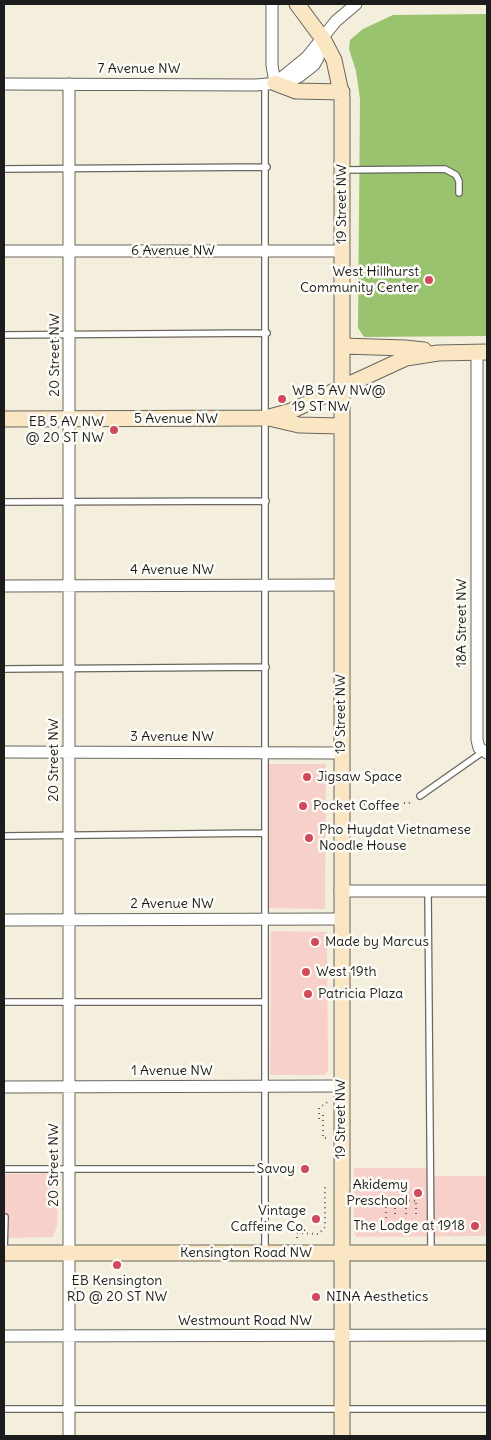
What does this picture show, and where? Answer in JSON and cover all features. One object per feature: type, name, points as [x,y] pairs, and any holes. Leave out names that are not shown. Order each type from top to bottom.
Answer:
[{"type":"street","points":[[272,4],[272,65],[270,84],[296,91],[342,92]]},
{"type":"street","name":"19 Street NW","points":[[297,4],[323,39],[334,60],[342,92],[343,346],[340,891],[342,1436]]},
{"type":"street","name":"7 Avenue NW","points":[[4,84],[270,84],[289,82],[314,65],[323,39],[336,21],[356,4]]},
{"type":"street","name":"20 Street NW","points":[[69,84],[69,1436]]},
{"type":"street","name":"6 Avenue NW","points":[[4,251],[342,251]]},
{"type":"street","points":[[343,346],[405,348],[438,352],[482,352]]},
{"type":"street","points":[[342,386],[406,358],[438,352]]},
{"type":"street","name":"18A Street NW","points":[[482,352],[482,491],[477,740],[479,748],[486,752]]},
{"type":"street","name":"5 Avenue NW","points":[[4,419],[266,418],[291,411],[342,386]]},
{"type":"street","points":[[266,418],[299,425],[342,426]]},
{"type":"street","name":"4 Avenue NW","points":[[4,586],[341,585]]},
{"type":"street","name":"3 Avenue NW","points":[[4,752],[341,753]]},
{"type":"street","points":[[340,891],[487,891]]},
{"type":"street","name":"2 Avenue NW","points":[[4,920],[340,919]]},
{"type":"street","name":"1 Avenue NW","points":[[4,1086],[341,1086]]},
{"type":"street","name":"Kensington Road NW","points":[[4,1253],[487,1253]]},
{"type":"street","name":"Westmount Road NW","points":[[4,1336],[487,1335]]},
{"type":"lane","points":[[265,1253],[266,333],[267,167],[270,84]]},
{"type":"lane","points":[[4,168],[267,167]]},
{"type":"lane","points":[[342,170],[445,169],[456,175],[459,181],[459,193]]},
{"type":"lane","points":[[4,335],[266,333]]},
{"type":"lane","points":[[4,502],[266,501]]},
{"type":"lane","points":[[4,668],[266,667]]},
{"type":"lane","points":[[420,796],[486,752]]},
{"type":"lane","points":[[4,836],[266,834]]},
{"type":"lane","points":[[428,891],[431,1253]]},
{"type":"lane","points":[[4,1002],[265,1002]]},
{"type":"lane","points":[[4,1170],[265,1169]]},
{"type":"lane","points":[[4,1253],[5,1217]]},
{"type":"lane","points":[[4,1409],[487,1408]]},
{"type":"path","points":[[352,804],[409,803],[420,796]]},
{"type":"path","points":[[319,1119],[319,1108],[329,1101]]},
{"type":"path","points":[[319,1115],[327,1115]]},
{"type":"path","points":[[323,1115],[323,1138],[329,1138]]},
{"type":"path","points":[[297,1239],[297,1233],[319,1234],[325,1227],[325,1185]]},
{"type":"path","points":[[374,1199],[416,1202],[416,1218]]},
{"type":"path","points":[[386,1200],[386,1218]]},
{"type":"path","points":[[395,1203],[395,1218]]},
{"type":"path","points":[[406,1203],[406,1218]]},
{"type":"path","points":[[324,1206],[329,1206]]},
{"type":"path","points":[[324,1218],[329,1218]]},
{"type":"path","points":[[314,1233],[314,1239]]},
{"type":"shaded area","points":[[268,764],[326,764],[325,909],[267,908]]},
{"type":"shaded area","points":[[271,931],[327,932],[328,1070],[325,1075],[270,1075]]},
{"type":"shaded area","points":[[354,1168],[431,1168],[432,1176],[487,1176],[487,1236],[356,1237],[354,1232]]},
{"type":"shaded area","points":[[58,1173],[57,1226],[53,1237],[4,1238],[4,1174]]},
{"type":"green space","points":[[487,14],[487,336],[364,337],[358,328],[360,99],[356,71],[349,49],[350,40],[363,29],[393,15]]},
{"type":"place","name":"West Hillhurst Community Center","points":[[429,280]]},
{"type":"place","name":"WB 5 AV NW@ 19 ST NW","points":[[282,399]]},
{"type":"place","name":"EB 5 AV NW @ 20 ST NW","points":[[114,430]]},
{"type":"place","name":"Jigsaw Space","points":[[307,777]]},
{"type":"place","name":"Pocket Coffee","points":[[303,806]]},
{"type":"place","name":"Pho Huydat Vietnamese Noodle House","points":[[309,838]]},
{"type":"place","name":"Made by Marcus","points":[[315,942]]},
{"type":"place","name":"West 19th","points":[[306,972]]},
{"type":"place","name":"Patricia Plaza","points":[[308,994]]},
{"type":"place","name":"Savoy","points":[[305,1169]]},
{"type":"place","name":"Akidemy Preschool","points":[[418,1193]]},
{"type":"place","name":"Vintage Caffeine Co.","points":[[316,1219]]},
{"type":"place","name":"The Lodge at 1918","points":[[475,1226]]},
{"type":"place","name":"EB Kensington RD @ 20 ST NW","points":[[117,1265]]},
{"type":"place","name":"NINA Aesthetics","points":[[316,1297]]}]
